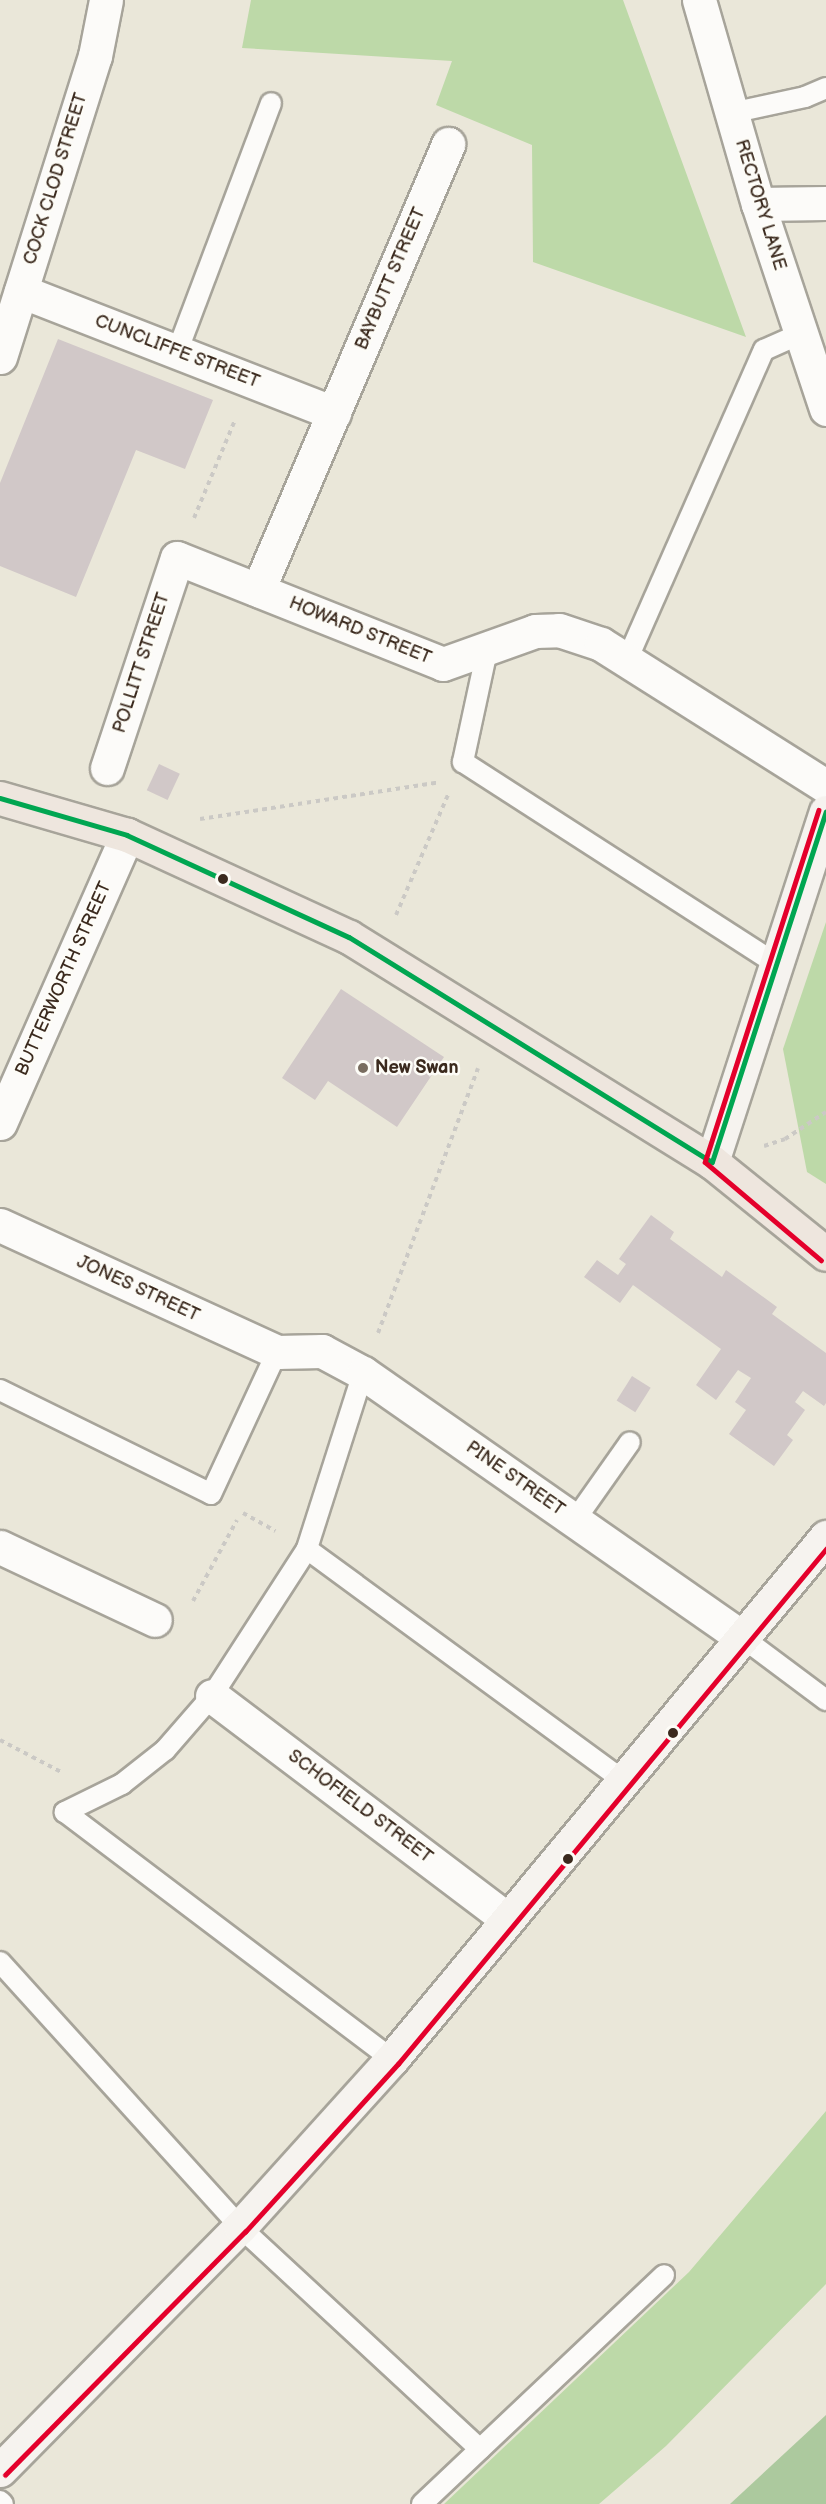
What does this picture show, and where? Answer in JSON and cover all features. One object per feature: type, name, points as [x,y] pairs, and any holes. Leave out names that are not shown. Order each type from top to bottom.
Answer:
[{"type":"main road","points":[[0,798],[127,835],[349,937],[712,1162],[826,1254]]},
{"type":"street","name":"COCK CLOD STREET","points":[[0,357],[95,56],[106,0]]},
{"type":"street","name":"RECTORY LANE","points":[[699,0],[758,204],[800,334],[822,390]]},
{"type":"street","name":"BAYBUTT STREET","points":[[258,590],[448,144]]},
{"type":"street","points":[[758,204],[826,203]]},
{"type":"street","name":"CUNCLIFFE STREET","points":[[21,291],[334,413]]},
{"type":"street","name":"HOWARD STREET","points":[[177,558],[443,664],[535,631],[560,630],[601,644],[826,786]]},
{"type":"street","name":"POLLITT STREET","points":[[107,768],[177,558]]},
{"type":"street","points":[[712,1162],[826,812]]},
{"type":"street","name":"BUTTERWORTH STREET","points":[[0,1123],[127,835]]},
{"type":"street","name":"JONES STREET","points":[[0,1225],[277,1352]]},
{"type":"street","name":"PINE STREET","points":[[277,1352],[322,1351],[363,1373],[743,1638]]},
{"type":"street","points":[[0,2469],[240,2227],[392,2059],[826,1537]]},
{"type":"street","points":[[0,1547],[155,1620]]},
{"type":"street","name":"SCHOFIELD STREET","points":[[212,1696],[507,1919]]},
{"type":"lane","points":[[731,112],[805,97],[826,88]]},
{"type":"lane","points":[[177,352],[271,103]]},
{"type":"lane","points":[[627,660],[764,350],[800,334]]},
{"type":"lane","points":[[489,646],[463,762],[777,964]]},
{"type":"lane","points":[[0,1390],[211,1494],[277,1352]]},
{"type":"lane","points":[[363,1373],[307,1550],[212,1696],[165,1750],[122,1784],[65,1812],[392,2059]]},
{"type":"lane","points":[[574,1520],[630,1442]]},
{"type":"lane","points":[[307,1550],[623,1780]]},
{"type":"lane","points":[[743,1638],[826,1700]]},
{"type":"lane","points":[[0,1962],[240,2227],[480,2449]]},
{"type":"lane","points":[[422,2504],[664,2275]]},
{"type":"lane","points":[[0,2501],[3,2504]]},
{"type":"path","points":[[177,558],[252,381]]},
{"type":"path","points":[[381,957],[402,900],[463,762]]},
{"type":"path","points":[[196,819],[454,781]]},
{"type":"path","points":[[363,1373],[476,1072],[498,1030]]},
{"type":"path","points":[[712,1162],[785,1139],[826,1112]]},
{"type":"path","points":[[211,1494],[307,1550]]},
{"type":"path","points":[[187,1611],[242,1512]]},
{"type":"path","points":[[0,1740],[102,1794]]},
{"type":"green space","points":[[251,0],[623,0],[746,337],[533,262],[532,145],[436,105],[452,61],[242,48]]},
{"type":"green space","points":[[826,922],[826,1184],[807,1172],[783,1049]]},
{"type":"green space","points":[[826,2111],[826,2284],[666,2446],[599,2504],[444,2504],[689,2272]]},
{"type":"green space","points":[[826,2415],[826,2504],[730,2504]]},
{"type":"building","points":[[58,339],[213,400],[185,469],[136,450],[76,597],[0,566],[0,483]]},
{"type":"building","points":[[159,764],[180,774],[168,800],[147,790]]},
{"type":"building","name":"New Swan","points":[[341,989],[444,1057],[397,1127],[328,1081],[315,1100],[282,1078]]},
{"type":"building","points":[[651,1215],[674,1232],[670,1239],[722,1277],[726,1270],[777,1307],[772,1314],[826,1353],[826,1403],[824,1406],[803,1391],[795,1402],[805,1410],[787,1435],[793,1440],[774,1466],[729,1434],[746,1410],[735,1402],[751,1378],[738,1370],[716,1400],[696,1385],[721,1349],[633,1285],[620,1303],[584,1277],[597,1260],[618,1275],[626,1264],[619,1259]]},
{"type":"building","points":[[632,1376],[651,1388],[635,1412],[617,1401]]},
{"type":"transit line","points":[[0,798],[127,835],[349,937],[712,1162]]},
{"type":"transit line","points":[[819,810],[705,1162],[821,1260]]},
{"type":"transit line","points":[[712,1162],[826,812]]},
{"type":"transit line","points":[[5,2475],[245,2232],[398,2064],[826,1549]]},
{"type":"place","name":"New Swan","points":[[363,1068]]}]
